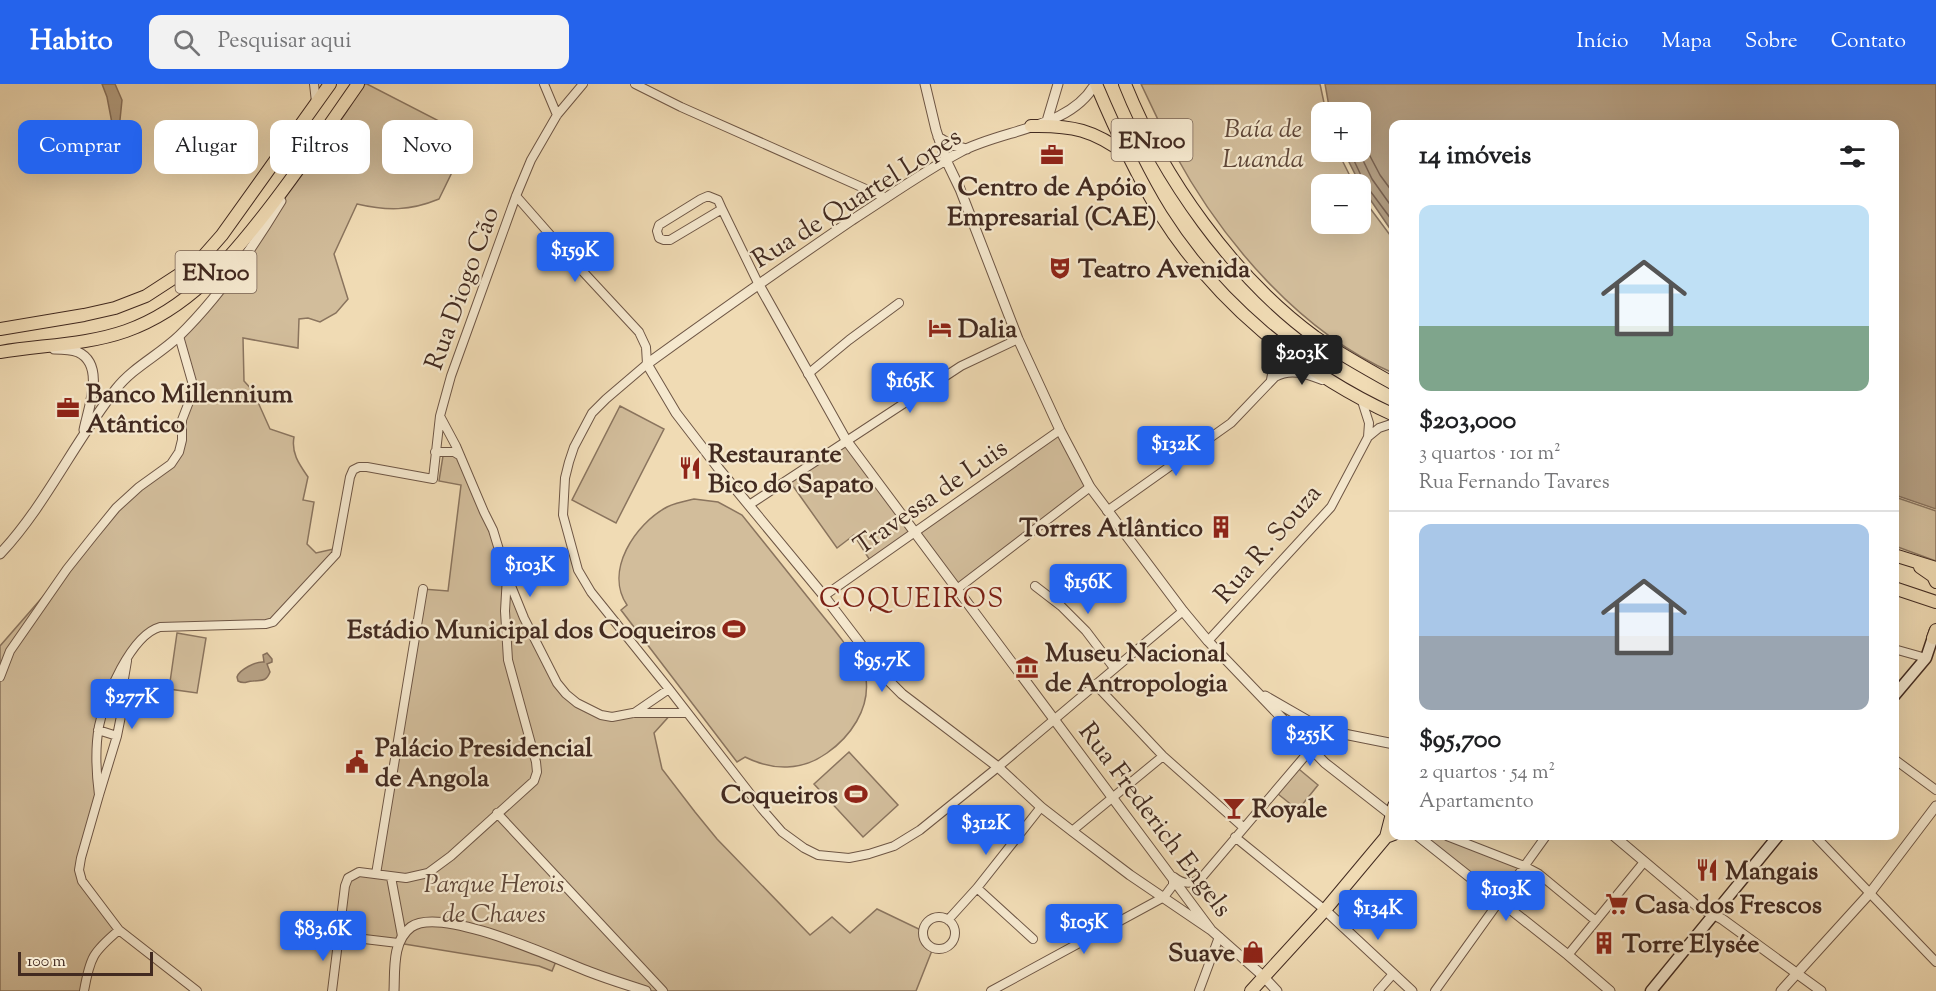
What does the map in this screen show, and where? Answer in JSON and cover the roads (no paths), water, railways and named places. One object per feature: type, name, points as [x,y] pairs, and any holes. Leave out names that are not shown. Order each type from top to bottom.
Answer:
[{"type":"main road","name":"EN100","points":[[0,329],[115,308],[146,296],[200,260],[222,235],[330,84]]},
{"type":"main road","name":"EN100","points":[[334,120],[358,84]]},
{"type":"main road","name":"EN100","points":[[1096,84],[1129,158],[1163,217],[1186,249],[1228,298],[1296,359],[1329,382],[1389,413]]},
{"type":"main road","points":[[1119,84],[1127,90]]},
{"type":"main road","name":"EN100","points":[[1127,90],[1176,184],[1204,224],[1238,265],[1314,336],[1389,381]]},
{"type":"main road","points":[[1031,126],[1081,129],[1107,140],[1129,158]]},
{"type":"main road","name":"EN100","points":[[0,352],[112,335],[159,317],[193,293],[227,261],[297,174]]},
{"type":"main road","points":[[1899,556],[1936,568]]},
{"type":"main road","points":[[1908,559],[1926,571],[1936,582]]},
{"type":"main road","points":[[1899,590],[1936,602]]},
{"type":"main road","points":[[1899,690],[1926,658],[1935,631]]},
{"type":"main road","points":[[1251,991],[1389,835]]},
{"type":"main road","points":[[1651,991],[1771,840]]},
{"type":"street","points":[[314,84],[316,102]]},
{"type":"street","points":[[544,84],[557,116]]},
{"type":"street","name":"Rua Diogo Cão","points":[[128,657],[149,633],[160,627],[266,624],[273,621],[336,554],[347,484],[353,470],[367,467],[433,479],[440,416],[464,335],[516,195],[531,160],[557,116],[583,84]]},
{"type":"street","points":[[635,84],[681,107],[886,198]]},
{"type":"street","points":[[926,84],[938,137],[946,160],[960,189],[1018,339],[1060,430],[1090,487],[1208,641],[1328,766],[1389,810]]},
{"type":"street","points":[[1047,121],[1058,84]]},
{"type":"street","name":"Rua de Quartel Lopes","points":[[647,364],[758,283],[946,160],[967,149],[1060,116],[1081,103],[1096,84]]},
{"type":"street","points":[[938,137],[951,145],[967,149]]},
{"type":"street","points":[[0,554],[42,502],[82,437],[118,386],[179,336],[204,310],[234,272],[297,174]]},
{"type":"street","points":[[516,195],[639,332],[646,346],[647,364],[676,413],[824,596],[888,680],[902,694],[998,767],[1041,807],[1072,831],[1211,930]]},
{"type":"street","points":[[704,197],[716,198],[722,208],[670,240],[661,239],[657,234],[659,225],[704,197]]},
{"type":"street","name":"Rua Frederich Engels","points":[[722,208],[758,283],[846,440],[1211,930],[1277,991]]},
{"type":"street","points":[[808,374],[899,303]]},
{"type":"street","points":[[1265,333],[1273,354],[1274,367],[1271,380]]},
{"type":"street","points":[[0,677],[10,651],[67,569],[94,535],[116,508],[171,464],[179,452],[182,440],[182,420],[193,385],[179,336]]},
{"type":"street","points":[[749,505],[961,366],[1018,339]]},
{"type":"street","points":[[37,348],[78,352],[93,369],[93,386],[82,437]]},
{"type":"street","points":[[647,364],[592,413],[574,447],[565,478],[564,515],[578,570],[591,592],[782,832],[818,855],[832,858],[859,856],[894,846],[920,830],[1183,611]]},
{"type":"street","points":[[1107,511],[1231,423],[1279,374],[1296,372],[1329,382]]},
{"type":"street","points":[[1362,400],[1369,423],[1368,437]]},
{"type":"street","points":[[440,416],[493,530],[507,576],[524,618],[557,683],[566,694],[577,703],[600,715],[612,717],[633,713],[687,713]]},
{"type":"street","points":[[1368,437],[1379,428],[1389,425]]},
{"type":"street","name":"Travessa de Luis","points":[[824,596],[1060,430]]},
{"type":"street","name":"Rua R. Souza","points":[[1208,641],[1325,515],[1341,490],[1368,437]]},
{"type":"street","points":[[435,452],[454,452],[459,455]]},
{"type":"street","points":[[957,589],[1090,487]]},
{"type":"street","points":[[332,991],[348,878],[359,872],[392,877],[417,877],[428,873],[452,856],[534,781],[537,772],[534,753],[508,660],[505,623],[507,576]]},
{"type":"street","points":[[1035,586],[1061,606],[1086,631],[1114,668]]},
{"type":"street","points":[[376,874],[423,589]]},
{"type":"street","points":[[1899,651],[1926,658]]},
{"type":"street","points":[[99,795],[96,766],[98,730],[105,707],[128,657]]},
{"type":"street","points":[[128,657],[117,736],[79,870],[82,880],[119,930],[197,991]]},
{"type":"street","points":[[1095,684],[1163,756],[1243,827]]},
{"type":"street","points":[[633,713],[669,688]]},
{"type":"street","points":[[1255,691],[1324,730],[1389,743]]},
{"type":"street","points":[[105,707],[121,707]]},
{"type":"street","points":[[98,730],[117,736]]},
{"type":"street","points":[[1171,876],[1180,881],[1193,883],[1203,876],[1311,749],[1314,736],[1324,730]]},
{"type":"street","points":[[1072,831],[1163,756]]},
{"type":"street","points":[[1899,763],[1936,790]]},
{"type":"street","points":[[1781,991],[1870,893],[1936,806]]},
{"type":"street","points":[[948,920],[977,888],[1041,807]]},
{"type":"street","points":[[497,813],[663,991]]},
{"type":"street","points":[[1235,837],[1325,910],[1412,991]]},
{"type":"street","points":[[1423,840],[1610,991]]},
{"type":"street","points":[[1457,840],[1524,866],[1547,879],[1596,921]]},
{"type":"street","points":[[1435,991],[1543,840]]},
{"type":"street","points":[[1619,840],[1697,906],[1722,919],[1821,991]]},
{"type":"street","points":[[1819,840],[1936,962]]},
{"type":"street","points":[[1568,955],[1644,862]]},
{"type":"street","points":[[991,991],[1164,897],[1173,885],[1171,876]]},
{"type":"street","points":[[392,877],[400,939],[396,956],[394,991]]},
{"type":"street","points":[[977,888],[1033,939]]},
{"type":"street","points":[[938,917],[948,920],[954,928],[952,943],[943,949],[928,945],[923,936],[925,926],[938,917]]},
{"type":"street","points":[[400,939],[409,928],[417,923],[441,921],[501,936],[592,973],[646,991]]},
{"type":"street","points":[[84,991],[89,964],[98,948],[119,930]]},
{"type":"street","points":[[339,936],[400,939]]},
{"type":"street","points":[[1199,991],[1219,937]]},
{"type":"street","points":[[1378,991],[1393,974]]},
{"type":"water","points":[[102,84],[115,84],[122,100],[120,120],[111,120]]},
{"type":"water","points":[[1325,84],[1936,84],[1936,509],[1899,496],[1899,120],[1389,120],[1389,227],[1371,201],[1371,174],[1355,174],[1349,162],[1371,162],[1371,102],[1328,102]]},
{"type":"water","points":[[267,653],[272,662],[267,664],[270,672],[267,677],[263,680],[244,683],[238,681],[237,677],[244,669],[252,664],[264,662],[263,655]]},
{"type":"place","name":"Centro de Apóio Empresarial (CAE)","points":[[1052,155]]},
{"type":"place","name":"Teatro Avenida","points":[[1060,268]]},
{"type":"place","name":"Dalia","points":[[940,328]]},
{"type":"place","name":"Banco Millennium Atântico","points":[[68,408]]},
{"type":"place","name":"Restaurante Bico do Sapato","points":[[690,468]]},
{"type":"place","name":"Torres Atlântico","points":[[1221,527]]},
{"type":"place","name":"Estádio Municipal dos Coqueiros","points":[[734,629]]},
{"type":"place","name":"Museu Nacional de Antropologia","points":[[1027,667]]},
{"type":"place","name":"Palácio Presidencial de Angola","points":[[357,762]]},
{"type":"place","name":"Coqueiros","points":[[856,794]]},
{"type":"place","name":"Royale","points":[[1234,808]]},
{"type":"place","name":"Mangais","points":[[1707,870]]},
{"type":"place","name":"Casa dos Frescos","points":[[1617,904]]},
{"type":"place","name":"Torre Elysée","points":[[1604,943]]},
{"type":"place","name":"Suave","points":[[1253,952]]},
{"type":"district","name":"COQUEIROS","points":[[912,598]]},
{"type":"park label","name":"Baía de Luanda","points":[[1263,142]]},
{"type":"park label","name":"Parque Herois de Chaves","points":[[494,898]]}]
